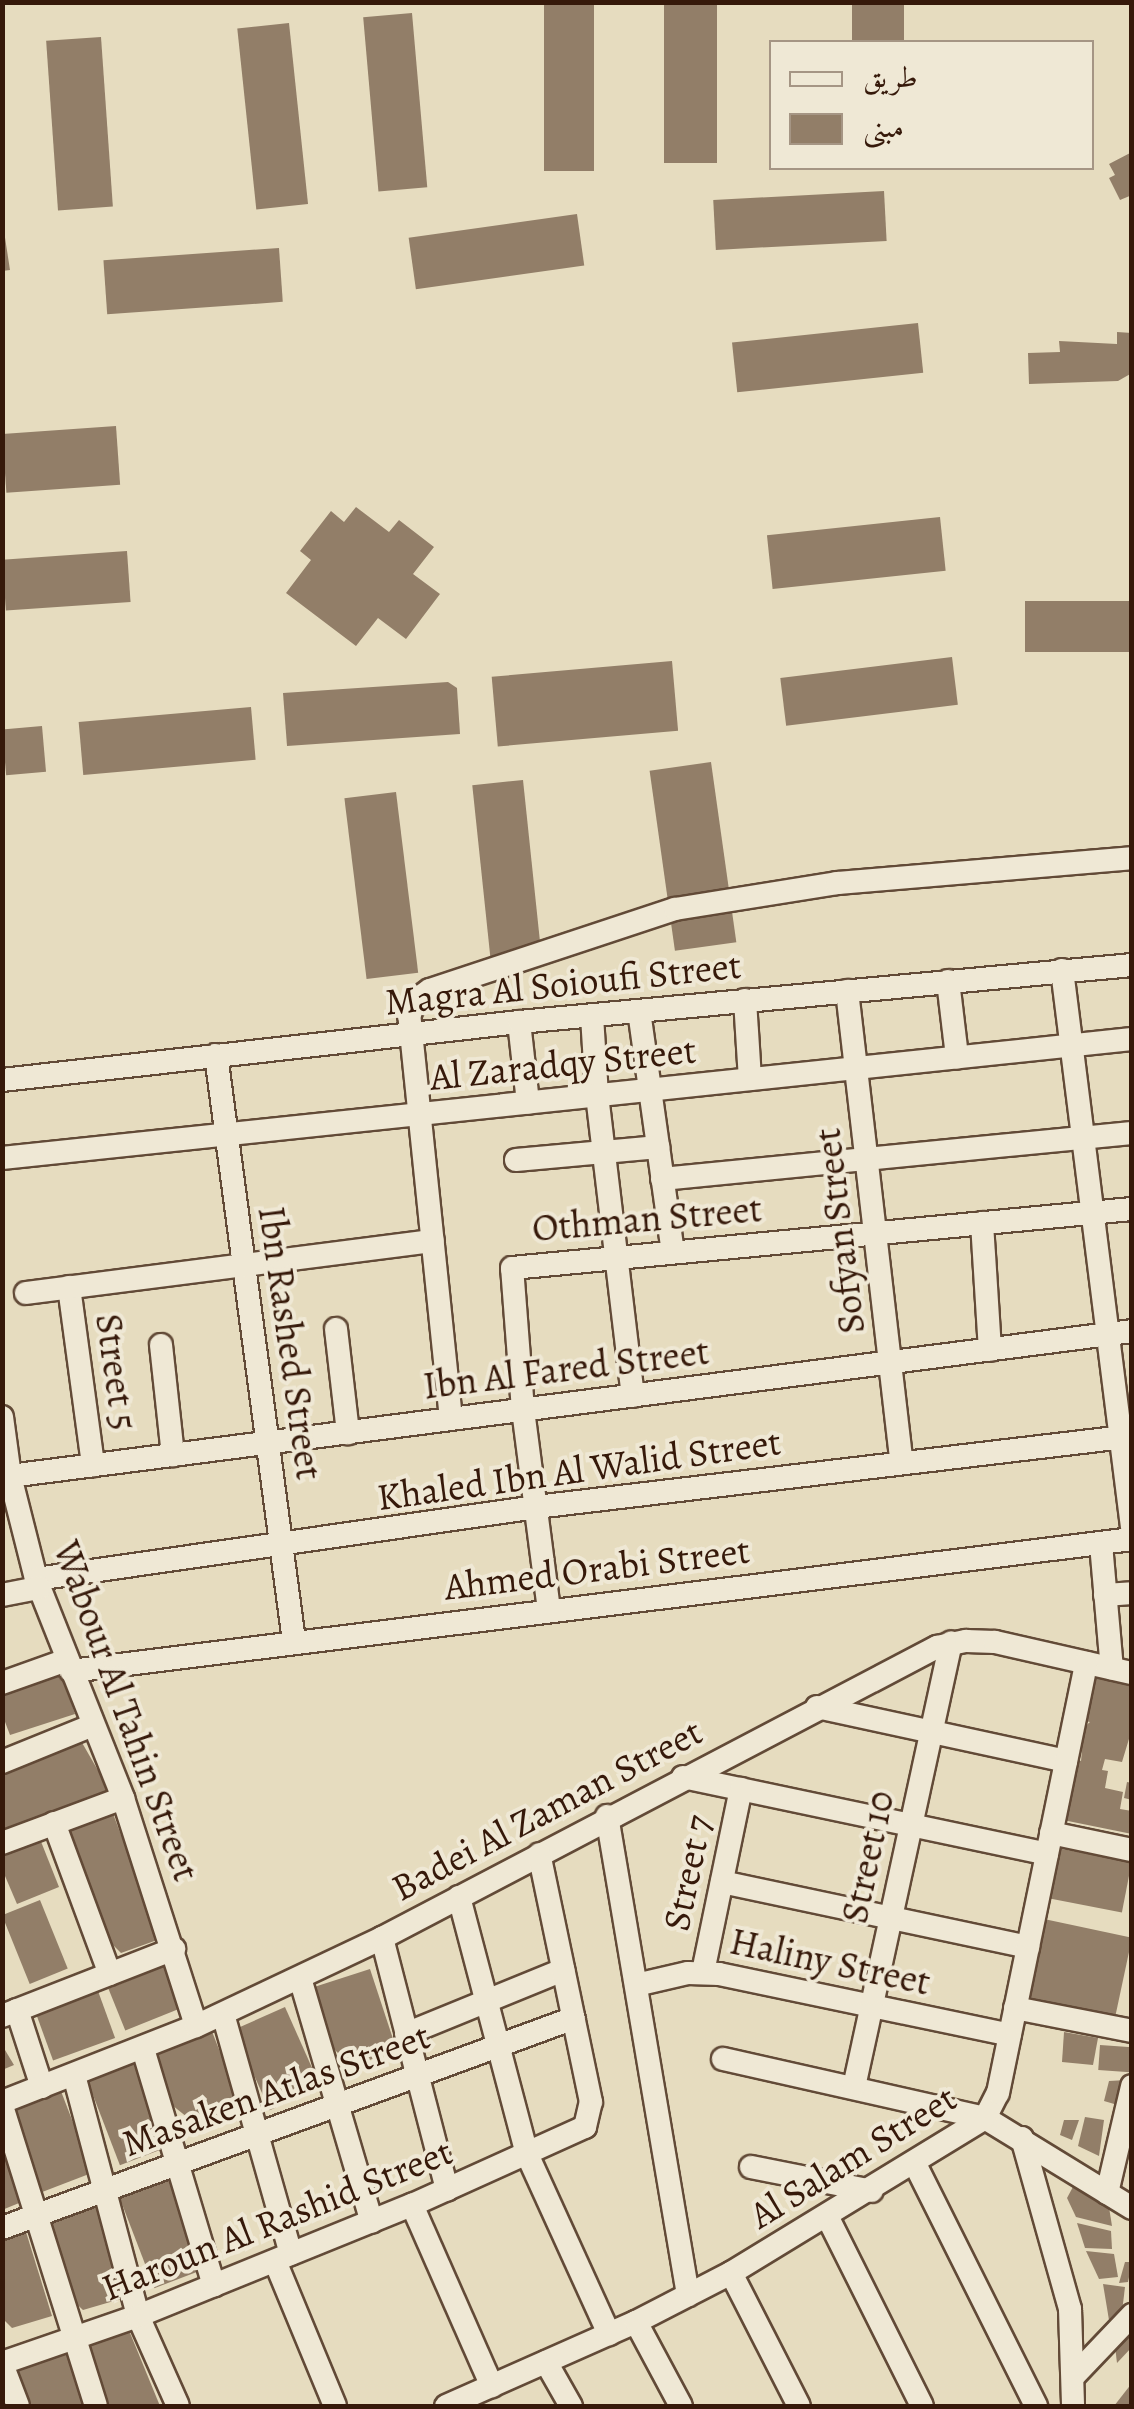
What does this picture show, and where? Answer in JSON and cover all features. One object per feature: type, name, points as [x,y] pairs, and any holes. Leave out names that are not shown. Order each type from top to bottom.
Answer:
[{"type":"street","points":[[451,1419],[408,1016],[416,1000],[430,990],[675,908],[821,885],[1132,858]]},
{"type":"street","name":"Magra Al Soioufi Street","points":[[2,1080],[519,1022],[1132,964]]},
{"type":"street","points":[[1062,970],[1107,1334],[1126,1436],[1132,1527]]},
{"type":"street","points":[[948,981],[958,1057]]},
{"type":"street","name":"Sofyan Street","points":[[847,991],[902,1463]]},
{"type":"street","points":[[745,1000],[750,1079]]},
{"type":"street","points":[[639,1011],[673,1252]]},
{"type":"street","points":[[592,1016],[597,1095],[633,1396]]},
{"type":"street","points":[[519,1022],[528,1102]]},
{"type":"street","name":"Al Zaradqy Street","points":[[2,1158],[1132,1039]]},
{"type":"street","name":"Ibn Rashed Street","points":[[216,1055],[294,1641]]},
{"type":"street","points":[[662,1179],[1132,1133]]},
{"type":"street","points":[[516,1160],[658,1147]]},
{"type":"street","name":"Othman Street","points":[[549,1610],[522,1410],[510,1271],[616,1257],[1132,1208]]},
{"type":"street","points":[[982,1223],[990,1350]]},
{"type":"street","points":[[26,1293],[433,1242]]},
{"type":"street","name":"Street 5","points":[[69,1288],[94,1465]]},
{"type":"street","points":[[336,1329],[348,1432]]},
{"type":"street","name":"Ibn Al Fared Street","points":[[6,1477],[1132,1331]]},
{"type":"street","points":[[161,1345],[173,1455]]},
{"type":"street","name":"Wabour Al Tahin Street","points":[[2,1417],[6,1477],[38,1583],[123,1798],[196,2026]]},
{"type":"street","name":"Khaled Ibn Al Walid Street","points":[[2,1594],[38,1583],[536,1507],[1126,1436]]},
{"type":"street","name":"Ahmed Orabi Street","points":[[2,1682],[69,1665],[1132,1539]]},
{"type":"street","points":[[1101,1544],[1106,1595],[1122,1671]]},
{"type":"street","points":[[1106,1595],[1132,1593]]},
{"type":"street","name":"Badei Al Zaman Street","points":[[2,2104],[143,2049],[300,1978],[817,1707],[951,1642],[995,1642],[1122,1671]]},
{"type":"street","name":"Street 10","points":[[854,2087],[951,1642]]},
{"type":"street","name":"Al Salam Street","points":[[446,2406],[483,2395],[731,2273],[872,2191],[985,2118],[998,2093],[1086,1663]]},
{"type":"street","points":[[817,1707],[1066,1761]]},
{"type":"street","points":[[2,1762],[93,1725]]},
{"type":"street","points":[[683,1777],[911,1825],[1049,1844],[1132,1850]]},
{"type":"street","name":"Street 7","points":[[703,1972],[742,1789]]},
{"type":"street","points":[[2,1843],[123,1798]]},
{"type":"street","points":[[607,1816],[688,2295]]},
{"type":"street","points":[[54,1823],[110,1974]]},
{"type":"street","points":[[538,1854],[574,2018]]},
{"type":"street","points":[[722,1882],[1028,1947]]},
{"type":"street","points":[[459,1896],[527,2154],[608,2334]]},
{"type":"street","points":[[382,1938],[447,2190]]},
{"type":"street","points":[[42,2087],[10,2013],[174,1949]]},
{"type":"street","points":[[406,2034],[563,1970]]},
{"type":"street","name":"Haliny Street","points":[[636,1985],[703,1972],[1010,2035]]},
{"type":"street","points":[[300,1978],[372,2222]]},
{"type":"street","points":[[1015,2008],[1132,2031]]},
{"type":"street","points":[[223,2014],[258,2135],[283,2258],[335,2406]]},
{"type":"street","name":"Masaken Atlas Street","points":[[2,2228],[574,2018]]},
{"type":"street","name":"Haroun Al Rashid Street","points":[[2,2364],[138,2316],[372,2222],[586,2127],[592,2115],[574,2018]]},
{"type":"street","points":[[143,2049],[214,2286]]},
{"type":"street","points":[[724,2059],[985,2118],[1132,2208]]},
{"type":"street","points":[[74,2075],[138,2316],[178,2406]]},
{"type":"street","points":[[1107,2192],[1132,2086]]},
{"type":"street","points":[[2,2104],[72,2340],[96,2406]]},
{"type":"street","points":[[1022,2138],[1070,2309],[1072,2406]]},
{"type":"street","points":[[915,2164],[1036,2406]]},
{"type":"street","points":[[751,2166],[872,2191]]},
{"type":"street","points":[[412,2205],[483,2395]]},
{"type":"street","points":[[827,2216],[922,2406]]},
{"type":"street","points":[[731,2273],[800,2406]]},
{"type":"street","points":[[1073,2378],[1132,2315]]},
{"type":"street","points":[[636,2322],[681,2406]]},
{"type":"street","points":[[546,2362],[570,2406]]},
{"type":"street","points":[[2,2364],[18,2406]]},
{"type":"building","points":[[544,2],[594,2],[594,171],[544,171]]},
{"type":"building","points":[[664,2],[717,2],[717,163],[664,163]]},
{"type":"building","points":[[852,2],[904,2],[904,40],[852,40]]},
{"type":"building","points":[[412,13],[427,187],[378,192],[363,17]]},
{"type":"building","points":[[289,23],[308,204],[256,209],[237,28]]},
{"type":"building","points":[[101,37],[113,207],[58,210],[46,41]]},
{"type":"building","points":[[1132,152],[1132,195],[1120,200],[1109,178],[1115,175],[1109,164]]},
{"type":"building","points":[[884,191],[887,241],[716,250],[713,200]]},
{"type":"building","points":[[577,214],[584,265],[416,289],[409,238]]},
{"type":"building","points":[[2,218],[10,270],[2,271]]},
{"type":"building","points":[[279,248],[283,302],[107,314],[103,260]]},
{"type":"building","points":[[918,323],[923,373],[737,392],[732,343]]},
{"type":"building","points":[[1117,332],[1132,333],[1132,373],[1118,381],[1029,384],[1028,353],[1060,352],[1059,341],[1117,344]]},
{"type":"building","points":[[116,426],[120,485],[6,493],[2,434]]},
{"type":"building","points":[[356,507],[389,532],[399,520],[434,547],[413,574],[440,594],[406,639],[378,618],[356,646],[286,593],[311,560],[300,551],[331,511],[344,522]]},
{"type":"building","points":[[940,517],[946,571],[773,589],[767,535]]},
{"type":"building","points":[[127,551],[131,602],[6,611],[2,560]]},
{"type":"building","points":[[1025,601],[1132,601],[1132,652],[1025,652]]},
{"type":"building","points":[[952,657],[958,705],[786,726],[780,678]]},
{"type":"building","points":[[672,661],[678,731],[498,747],[492,677]]},
{"type":"building","points":[[448,682],[457,688],[460,734],[287,746],[283,693]]},
{"type":"building","points":[[251,707],[256,760],[83,775],[79,722]]},
{"type":"building","points":[[42,726],[46,772],[6,775],[2,729]]},
{"type":"building","points":[[711,762],[736,942],[675,951],[650,771]]},
{"type":"building","points":[[523,780],[542,958],[491,963],[472,785]]},
{"type":"building","points":[[396,792],[418,973],[367,979],[344,798]]},
{"type":"building","points":[[60,1669],[75,1714],[10,1735],[2,1714],[2,1688]]},
{"type":"building","points":[[1095,1673],[1132,1681],[1132,1729],[1122,1762],[1105,1759],[1102,1770],[1108,1771],[1105,1788],[1123,1792],[1120,1809],[1132,1811],[1132,1834],[1063,1820],[1076,1759],[1081,1761],[1082,1751],[1078,1750],[1082,1729],[1090,1722],[1085,1721]]},
{"type":"building","points":[[77,1734],[115,1800],[2,1836],[2,1770]]},
{"type":"building","points":[[1127,1782],[1132,1783],[1132,1800],[1124,1798]]},
{"type":"building","points":[[112,1811],[160,1939],[121,1953],[108,1940],[66,1828]]},
{"type":"building","points":[[38,1834],[59,1887],[17,1904],[2,1869],[2,1848]]},
{"type":"building","points":[[1057,1848],[1132,1863],[1122,1913],[1047,1898]]},
{"type":"building","points":[[40,1900],[68,1969],[30,1984],[2,1915]]},
{"type":"building","points":[[1044,1919],[1132,1938],[1114,2022],[1026,2003]]},
{"type":"building","points":[[165,1966],[182,2008],[125,2031],[108,1989]]},
{"type":"building","points":[[370,1969],[397,2051],[351,2066],[326,2041],[308,1989]]},
{"type":"building","points":[[98,1991],[115,2038],[53,2061],[36,2014]]},
{"type":"building","points":[[285,2007],[321,2087],[270,2110],[234,2030]]},
{"type":"building","points":[[211,2029],[244,2113],[203,2130],[172,2105],[151,2053]]},
{"type":"building","points":[[1064,2032],[1098,2038],[1093,2065],[1062,2062]]},
{"type":"building","points":[[2,2045],[14,2065],[2,2070]]},
{"type":"building","points":[[1100,2045],[1132,2047],[1130,2072],[1098,2070]]},
{"type":"building","points":[[132,2060],[166,2148],[120,2165],[86,2078]]},
{"type":"building","points":[[1127,2080],[1121,2106],[1104,2101],[1109,2081]]},
{"type":"building","points":[[59,2086],[92,2173],[43,2192],[10,2105]]},
{"type":"building","points":[[1085,2117],[1104,2120],[1099,2156],[1078,2146]]},
{"type":"building","points":[[1064,2120],[1079,2120],[1072,2140],[1060,2135]]},
{"type":"building","points":[[2,2146],[24,2201],[2,2210]]},
{"type":"building","points":[[173,2175],[208,2267],[154,2288],[119,2196]]},
{"type":"building","points":[[1074,2185],[1108,2201],[1112,2226],[1076,2217],[1067,2198]]},
{"type":"building","points":[[97,2206],[124,2298],[83,2310],[68,2296],[46,2222]]},
{"type":"building","points":[[1077,2223],[1111,2231],[1112,2249],[1085,2248]]},
{"type":"building","points":[[26,2232],[52,2316],[12,2328],[2,2318],[2,2239]]},
{"type":"building","points":[[1086,2251],[1114,2254],[1118,2277],[1099,2279]]},
{"type":"building","points":[[1125,2262],[1132,2262],[1128,2282],[1119,2283]]},
{"type":"building","points":[[1103,2284],[1125,2287],[1122,2312],[1109,2320]]},
{"type":"building","points":[[1132,2322],[1132,2347],[1117,2363],[1114,2338]]},
{"type":"building","points":[[128,2328],[160,2406],[109,2406],[84,2346]]},
{"type":"building","points":[[66,2352],[92,2406],[22,2406],[10,2371]]},
{"type":"building","points":[[1132,2383],[1132,2406],[1114,2406]]}]
